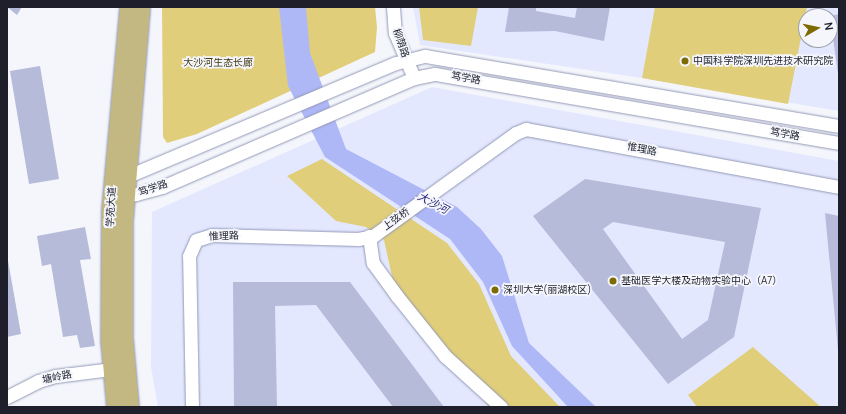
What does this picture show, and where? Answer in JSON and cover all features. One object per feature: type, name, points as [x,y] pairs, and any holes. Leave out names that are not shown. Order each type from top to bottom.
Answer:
[{"type":"main road","name":"学苑大道","points":[[115,407],[111,369],[128,7]]},
{"type":"main road","name":"学苑大道","points":[[130,407],[124,338],[119,188],[140,7]]},
{"type":"street","name":"柳荫路","points":[[393,7],[395,33],[414,78]]},
{"type":"street","name":"笃学路","points":[[119,188],[258,122],[336,88],[406,59],[432,56],[839,126]]},
{"type":"street","name":"笃学路","points":[[119,188],[162,187],[414,78],[441,74],[839,143]]},
{"type":"street","name":"惟理路","points":[[458,174],[526,129],[839,187]]},
{"type":"street","name":"上弦桥","points":[[371,236],[458,174]]},
{"type":"street","name":"惟理路","points":[[192,407],[189,256],[196,240],[212,235],[358,239],[371,236]]},
{"type":"street","points":[[371,236],[373,263],[397,296],[445,356],[501,407]]},
{"type":"street","name":"塘岭路","points":[[7,397],[38,381],[55,376],[111,369]]},
{"type":"shaded area","name":"中国科学院深圳先进技术研究院","points":[[413,7],[839,7],[839,111],[642,78],[420,45]]},
{"type":"shaded area","name":"深圳大学(丽湖校区)","points":[[432,87],[839,161],[839,407],[158,407],[151,367],[152,212]]},
{"type":"green space","name":"大沙河生态长廊","points":[[162,7],[375,7],[377,27],[375,52],[197,134],[167,143],[163,137]]},
{"type":"green space","points":[[419,7],[478,7],[471,46],[423,40]]},
{"type":"green space","points":[[655,7],[807,7],[798,8],[799,48],[788,104],[642,78]]},
{"type":"green space","points":[[322,159],[447,243],[479,284],[511,356],[560,407],[489,407],[393,281],[384,240],[366,227],[336,221],[287,176]]},
{"type":"green space","points":[[753,347],[821,407],[697,407],[688,395]]},
{"type":"water","name":"大沙河","points":[[279,7],[306,7],[310,53],[346,149],[457,207],[481,229],[502,256],[529,343],[596,407],[568,407],[512,346],[483,282],[450,239],[325,157],[288,86]]},
{"type":"building","points":[[7,7],[22,7],[17,15]]},
{"type":"building","points":[[509,7],[536,7],[536,11],[575,18],[577,7],[610,7],[604,41],[555,31],[505,32]]},
{"type":"building","points":[[838,14],[839,74],[834,48],[838,48]]},
{"type":"building","points":[[40,66],[59,179],[29,184],[10,71]]},
{"type":"building","name":"基础医学大楼及动物实验中心（A7）","points":[[585,179],[761,208],[734,337],[668,384],[533,216]],"holes":[[[613,222],[725,242],[708,320],[682,339],[603,229]]]},
{"type":"building","points":[[825,213],[839,216],[839,350],[838,350]]},
{"type":"building","points":[[85,227],[91,259],[80,260],[95,346],[80,348],[77,335],[63,337],[51,264],[42,266],[37,236]]},
{"type":"building","points":[[7,255],[21,334],[7,337]]},
{"type":"building","points":[[233,282],[350,282],[444,407],[393,407],[316,305],[275,306],[277,407],[234,407]]},
{"type":"place","name":"中国科学院深圳先进技术研究院","points":[[685,61]]},
{"type":"place","name":"基础医学大楼及动物实验中心（A7）","points":[[613,281]]},
{"type":"place","name":"深圳大学(丽湖校区)","points":[[495,290]]}]
